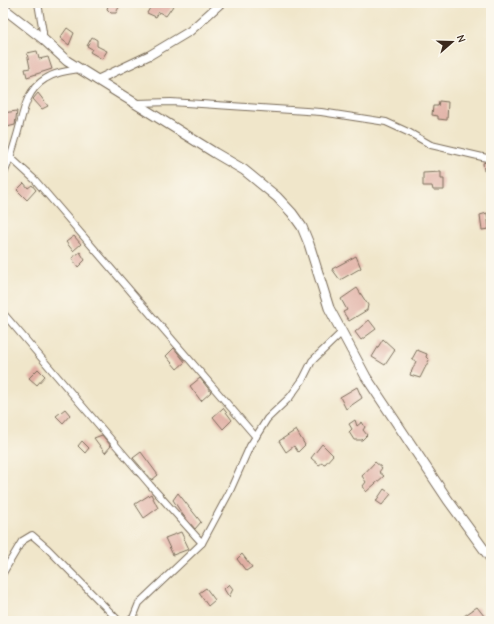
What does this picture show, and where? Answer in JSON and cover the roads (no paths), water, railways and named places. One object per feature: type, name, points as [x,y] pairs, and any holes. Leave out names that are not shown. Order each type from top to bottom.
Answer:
[{"type":"main road","points":[[3,8],[43,39],[67,61],[244,170],[277,196],[302,227],[330,308],[366,377],[448,500],[491,559]]},
{"type":"street","points":[[38,3],[44,32],[43,39]]},
{"type":"street","points":[[97,80],[150,55],[190,31],[221,3]]},
{"type":"street","points":[[3,176],[25,104],[36,87],[45,79],[61,72],[80,69]]},
{"type":"street","points":[[135,103],[171,102],[336,114],[386,122],[431,145],[491,159]]},
{"type":"street","points":[[10,157],[35,180],[256,437]]},
{"type":"street","points":[[3,312],[202,543]]},
{"type":"street","points":[[128,621],[133,618],[140,603],[155,586],[175,570],[202,543],[229,493],[250,446],[267,419],[290,396],[303,379],[312,361],[342,332]]},
{"type":"street","points":[[3,573],[22,541],[32,535],[54,554],[119,621]]}]
